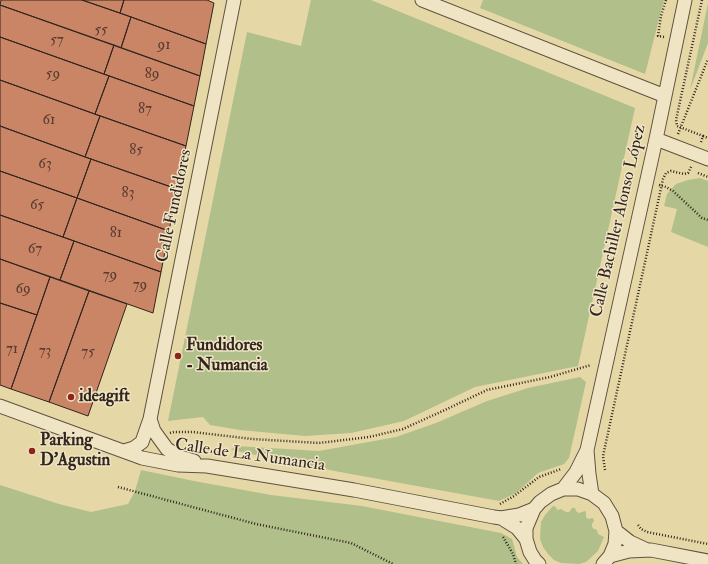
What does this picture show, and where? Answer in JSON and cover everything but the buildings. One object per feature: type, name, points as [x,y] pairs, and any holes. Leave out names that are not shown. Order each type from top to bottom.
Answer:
[{"type":"street","name":"Calle Fundidores","points":[[124,451],[134,448],[142,442],[150,419],[234,0]]},
{"type":"street","points":[[422,0],[665,96]]},
{"type":"street","name":"Calle Bachiller Alonso López","points":[[564,489],[576,472],[586,450],[656,139],[685,0]]},
{"type":"street","points":[[656,139],[702,157]]},
{"type":"street","name":"Calle de La Numancia","points":[[0,406],[142,458],[178,465],[207,466],[354,490],[498,518],[517,528],[526,539]]},
{"type":"street","points":[[150,419],[158,437],[167,449],[180,457],[207,466]]},
{"type":"street","name":"Calle Bachiller Alonso López","points":[[586,450],[588,474],[592,494]]},
{"type":"street","points":[[539,564],[530,552],[526,539],[526,528],[534,509],[540,502],[551,494],[564,489],[578,489],[592,494],[604,503],[612,516],[616,531],[614,544],[606,560]]},
{"type":"street","name":"Calle de La Numancia","points":[[498,518],[519,515],[534,509]]},
{"type":"street","points":[[616,531],[630,542],[647,550]]},
{"type":"street","points":[[606,560],[629,551],[647,550],[708,561]]},
{"type":"path","points":[[664,37],[658,36],[661,16],[666,0]]},
{"type":"path","points":[[702,0],[676,120],[677,126],[708,138]]},
{"type":"path","points":[[678,134],[708,59]]},
{"type":"path","points":[[605,470],[603,456],[661,186],[666,173],[671,171],[684,174],[688,173],[702,157],[703,136]]},
{"type":"path","points":[[698,173],[708,177]]},
{"type":"path","points":[[646,183],[661,186],[673,191],[702,218],[708,220]]},
{"type":"path","points":[[612,272],[617,251]]},
{"type":"path","points":[[158,437],[174,432],[193,432],[319,443],[369,437],[403,429],[487,390],[550,377],[591,364],[591,371]]},
{"type":"path","points":[[516,564],[504,538],[491,529],[498,518],[497,507],[538,477],[562,469]]},
{"type":"path","points":[[118,487],[256,524],[351,544],[393,564]]},
{"type":"path","points":[[638,525],[641,529],[647,532],[708,544]]},
{"type":"green space","points":[[311,0],[371,0],[635,108],[578,366],[475,387],[404,421],[351,433],[305,436],[240,430],[210,425],[203,417],[168,421],[247,32],[301,46]]},
{"type":"green space","points":[[483,0],[664,0],[645,74],[480,8]]},
{"type":"green space","points":[[708,3],[708,43],[690,90]]},
{"type":"green space","points":[[700,178],[708,181],[708,247],[671,232],[677,209],[664,206],[667,194],[676,184]]},
{"type":"green space","points":[[580,377],[586,382],[569,458],[564,464],[538,473],[516,493],[499,501],[340,472],[231,450],[236,446],[319,451],[396,437],[436,423],[487,401],[528,388]]},
{"type":"green space","points":[[141,470],[271,495],[362,506],[501,533],[512,539],[517,557],[523,564],[0,564],[0,485],[59,504],[91,512],[128,504],[135,491]]},
{"type":"green space","points":[[553,506],[556,507],[557,510],[561,509],[566,512],[569,512],[572,508],[575,508],[579,513],[585,511],[588,519],[593,518],[594,521],[592,527],[597,530],[598,534],[604,537],[598,551],[586,562],[579,564],[561,563],[554,560],[543,547],[540,539],[541,522]]},
{"type":"place","name":"Fundidores - Numancia","points":[[178,356]]},
{"type":"place","name":"ideagift","points":[[71,397]]},
{"type":"place","name":"Parking D'Agustin","points":[[32,451]]}]
